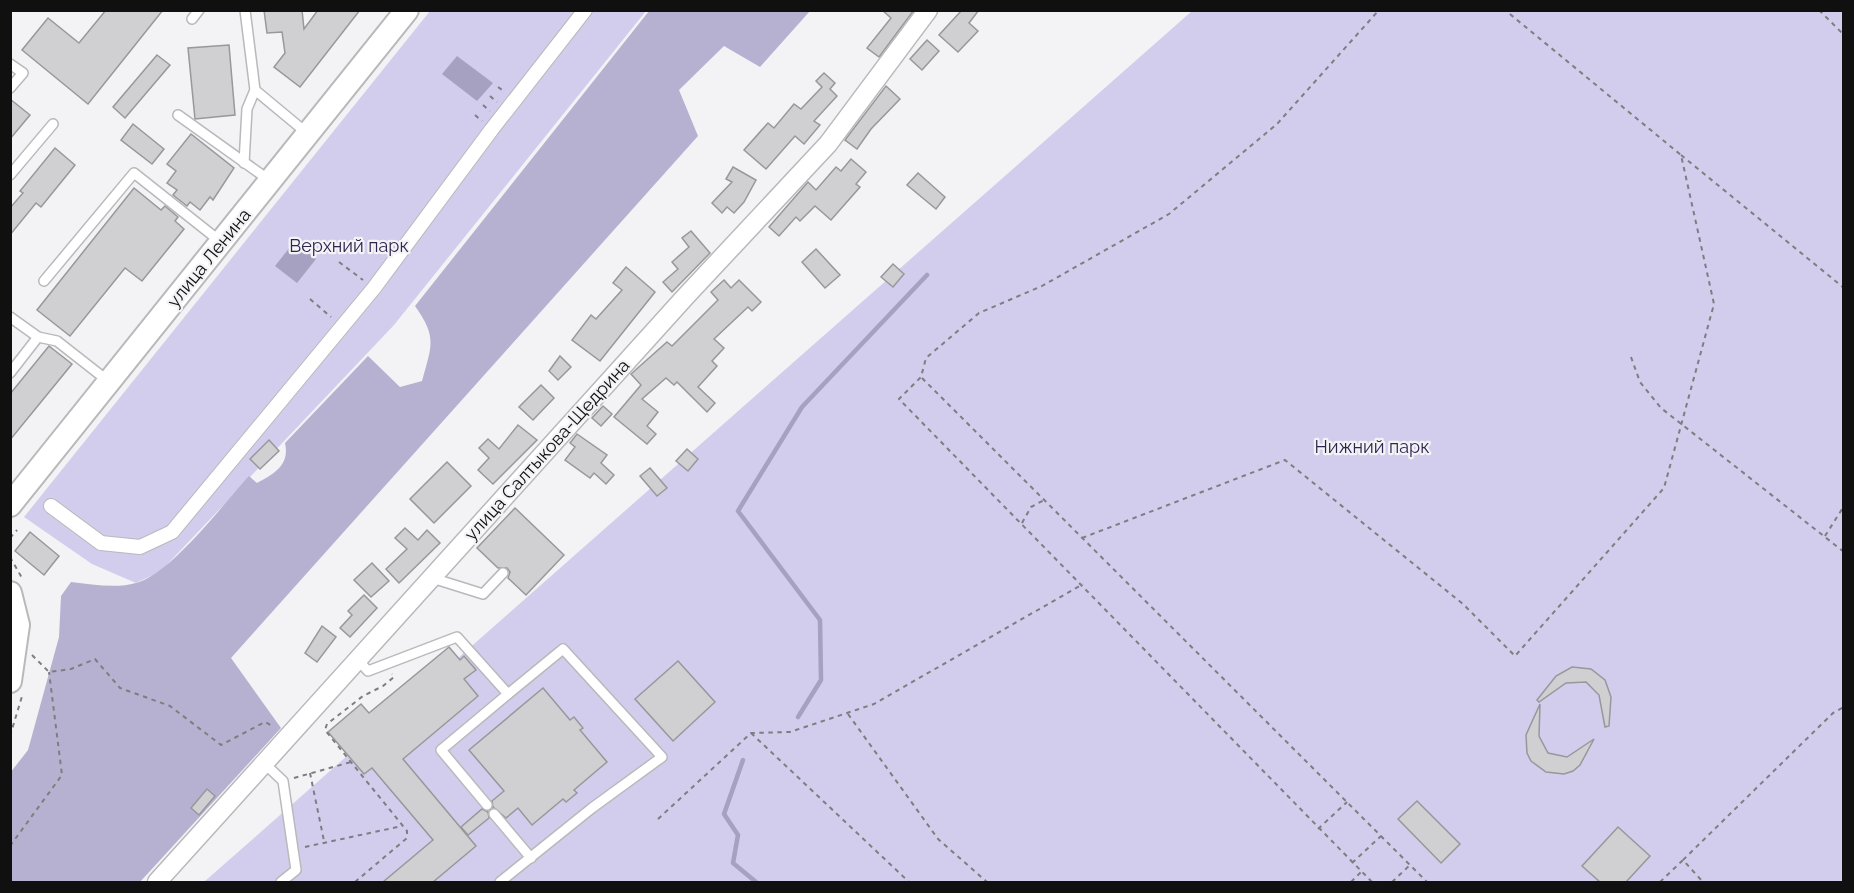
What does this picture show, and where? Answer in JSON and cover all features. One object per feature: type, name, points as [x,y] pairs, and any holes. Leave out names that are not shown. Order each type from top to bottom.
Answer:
[{"type":"street","points":[[51,506],[101,543],[140,547],[172,532],[374,288],[492,129],[585,10]]},
{"type":"street","name":"улица Салтыкова-Щедрина","points":[[157,882],[686,296],[828,144],[928,10]]},
{"type":"street","name":"улица Ленина","points":[[10,505],[271,181],[401,13]]},
{"type":"street","points":[[10,593],[18,625],[10,681]]},
{"type":"lane","points":[[192,19],[199,10]]},
{"type":"lane","points":[[244,164],[247,109],[255,90],[245,10]]},
{"type":"lane","points":[[10,64],[22,73],[10,88]]},
{"type":"lane","points":[[255,90],[308,134]]},
{"type":"lane","points":[[178,116],[271,181]]},
{"type":"lane","points":[[10,175],[53,124]]},
{"type":"lane","points":[[44,281],[134,173],[221,243]]},
{"type":"lane","points":[[10,317],[38,337],[57,341],[110,382]]},
{"type":"lane","points":[[10,373],[38,337]]},
{"type":"lane","points":[[432,578],[483,594],[503,573]]},
{"type":"lane","points":[[358,660],[368,671],[457,637],[508,694]]},
{"type":"lane","points":[[487,805],[441,750],[563,650],[662,757],[500,882]]},
{"type":"lane","points":[[265,764],[283,781],[296,870],[281,882]]},
{"type":"lane","points":[[494,814],[531,858]]},
{"type":"path","points":[[1372,882],[1318,829],[1083,584],[899,399],[921,377],[926,358],[979,313],[1042,286],[1169,214],[1277,124],[1379,10]]},
{"type":"path","points":[[1505,10],[1844,288]]},
{"type":"path","points":[[1819,10],[1844,35]]},
{"type":"path","points":[[1082,538],[1285,460],[1463,604],[1515,656],[1664,488],[1714,304],[1681,155]]},
{"type":"path","points":[[339,262],[365,281]]},
{"type":"path","points":[[310,299],[331,317]]},
{"type":"path","points":[[1631,357],[1640,382],[1661,408],[1844,552]]},
{"type":"path","points":[[921,377],[1428,882]]},
{"type":"path","points":[[1022,524],[1031,507],[1044,500]]},
{"type":"path","points":[[1824,537],[1844,506]]},
{"type":"path","points":[[10,538],[17,530]]},
{"type":"path","points":[[658,819],[752,733],[790,732],[874,704],[1083,584]]},
{"type":"path","points":[[10,846],[62,775],[49,672],[31,654]]},
{"type":"path","points":[[49,672],[71,669],[95,659],[120,688],[170,706],[221,745],[265,722],[290,735]]},
{"type":"path","points":[[355,882],[407,838],[407,831],[325,730],[327,724],[363,696],[383,686],[393,677],[386,664]]},
{"type":"path","points":[[1660,882],[1833,713],[1844,706]]},
{"type":"path","points":[[847,713],[938,839],[987,882]]},
{"type":"path","points":[[752,733],[909,882]]},
{"type":"path","points":[[283,781],[351,762]]},
{"type":"path","points":[[310,773],[324,842]]},
{"type":"path","points":[[1318,829],[1347,802]]},
{"type":"path","points":[[293,849],[403,825]]},
{"type":"path","points":[[1352,864],[1381,836]]},
{"type":"path","points":[[1683,860],[1703,882]]},
{"type":"path","points":[[1392,882],[1410,865]]},
{"type":"path","points":[[1351,882],[1361,873]]},
{"type":"green space","name":"Верхний парк","points":[[430,11],[646,11],[394,325],[161,571],[136,583],[92,564],[24,517]]},
{"type":"green space","name":"Нижний парк","points":[[1192,11],[1843,11],[1843,882],[204,882]]},
{"type":"shaded area","points":[[649,11],[810,11],[760,67],[724,46],[679,90],[698,136],[231,658],[281,728],[140,882],[11,882],[10,773],[28,750],[59,637],[61,596],[71,582],[104,586],[128,585],[150,577],[165,566],[196,537],[249,476],[257,483],[279,468],[285,457],[285,443],[368,356],[400,387],[422,381],[430,350],[430,334],[415,306]]},
{"type":"shaded area","points":[[457,56],[493,83],[477,101],[442,74]]},
{"type":"shaded area","points":[[294,242],[316,259],[297,283],[275,266]]},
{"type":"building","points":[[106,10],[163,10],[88,104],[22,50],[48,18],[79,43]]},
{"type":"building","points":[[264,10],[302,10],[304,29],[318,10],[360,10],[300,87],[274,67],[285,53],[282,32],[267,33]]},
{"type":"building","points":[[882,10],[914,10],[879,57],[867,48],[891,18]]},
{"type":"building","points":[[962,10],[979,10],[969,23],[978,31],[958,52],[939,35]]},
{"type":"building","points":[[927,40],[939,51],[922,70],[910,59]]},
{"type":"building","points":[[229,45],[235,115],[195,119],[188,48]]},
{"type":"building","points":[[157,55],[170,65],[125,118],[113,107]]},
{"type":"building","points":[[824,73],[835,83],[830,89],[837,96],[814,121],[820,125],[804,144],[795,136],[766,169],[744,150],[768,123],[774,128],[794,104],[801,109],[822,87],[816,81]]},
{"type":"building","points":[[886,86],[900,99],[871,129],[857,149],[845,140]]},
{"type":"building","points":[[10,99],[30,115],[10,139]]},
{"type":"building","points":[[133,124],[164,149],[152,164],[121,140]]},
{"type":"building","points":[[191,134],[234,168],[213,200],[210,197],[200,210],[190,202],[187,206],[173,195],[177,190],[167,183],[176,171],[167,164]]},
{"type":"building","points":[[55,148],[75,165],[41,207],[36,203],[10,235],[10,208],[23,193],[20,191]]},
{"type":"building","points":[[851,159],[866,172],[856,184],[860,187],[831,220],[815,206],[800,221],[796,217],[779,236],[769,227],[808,182],[816,190],[836,167],[841,171]]},
{"type":"building","points":[[733,167],[756,180],[744,202],[734,213],[727,207],[722,213],[712,203],[732,182],[726,179]]},
{"type":"building","points":[[918,173],[945,197],[936,209],[907,185]]},
{"type":"building","points":[[134,188],[161,210],[165,206],[178,217],[175,221],[184,229],[142,281],[125,268],[70,336],[37,310]]},
{"type":"building","points":[[691,231],[710,253],[672,292],[663,282],[678,269],[672,262],[689,247],[682,238]]},
{"type":"building","points":[[816,249],[840,275],[825,288],[802,262]]},
{"type":"building","points":[[893,264],[904,274],[893,287],[881,277]]},
{"type":"building","points":[[626,267],[655,292],[600,361],[572,340],[591,315],[596,319],[622,290],[613,283]]},
{"type":"building","points":[[724,280],[731,288],[739,280],[761,302],[752,311],[748,307],[714,339],[724,348],[712,361],[717,366],[698,387],[715,403],[707,412],[677,382],[674,385],[666,378],[642,399],[658,412],[647,426],[656,434],[647,444],[614,417],[641,385],[631,374],[667,342],[672,346],[718,300],[711,292]]},
{"type":"building","points":[[49,346],[72,364],[10,440],[10,394]]},
{"type":"building","points":[[560,356],[571,367],[558,380],[549,371]]},
{"type":"building","points":[[541,385],[554,398],[533,420],[519,407]]},
{"type":"building","points":[[603,406],[612,414],[601,426],[592,418]]},
{"type":"building","points":[[518,425],[537,440],[493,484],[478,470],[489,458],[479,448],[488,439],[499,449]]},
{"type":"building","points":[[577,434],[607,455],[601,463],[614,475],[606,484],[594,473],[590,478],[565,460],[575,447],[570,443]]},
{"type":"building","points":[[269,440],[279,451],[260,469],[250,459]]},
{"type":"building","points":[[687,449],[698,459],[688,471],[676,461]]},
{"type":"building","points":[[447,462],[471,486],[434,523],[410,499]]},
{"type":"building","points":[[650,468],[667,488],[657,496],[640,476]]},
{"type":"building","points":[[515,508],[564,555],[526,595],[508,578],[510,572],[507,568],[498,568],[477,548]]},
{"type":"building","points":[[405,528],[418,540],[427,530],[440,543],[399,583],[386,569],[407,549],[395,538]]},
{"type":"building","points":[[30,532],[59,556],[44,575],[15,551]]},
{"type":"building","points":[[372,563],[389,581],[371,597],[354,580]]},
{"type":"building","points":[[364,595],[377,608],[350,637],[340,628],[352,615],[348,611]]},
{"type":"building","points":[[322,626],[336,637],[317,662],[305,653]]},
{"type":"building","points":[[449,647],[460,660],[464,656],[476,670],[464,679],[478,696],[403,759],[476,846],[433,882],[383,882],[433,840],[372,768],[364,774],[328,732],[361,704],[369,713]]},
{"type":"building","points":[[678,661],[715,702],[673,741],[635,699]]},
{"type":"building","points":[[1572,667],[1591,669],[1605,680],[1611,697],[1609,726],[1605,727],[1599,695],[1586,682],[1566,683],[1539,702],[1537,700],[1556,676]]},
{"type":"building","points":[[543,688],[570,720],[574,717],[583,728],[580,730],[607,762],[574,790],[577,793],[566,802],[563,799],[532,825],[518,808],[506,818],[493,807],[492,801],[504,791],[469,750]]},
{"type":"building","points":[[1540,704],[1539,736],[1548,753],[1567,757],[1594,739],[1580,765],[1573,771],[1564,774],[1546,772],[1531,761],[1527,753],[1526,735]]},
{"type":"building","points":[[207,789],[215,796],[199,815],[191,808]]},
{"type":"building","points":[[1417,801],[1460,844],[1441,863],[1398,819]]},
{"type":"building","points":[[482,809],[488,812],[489,818],[468,835],[461,827]]},
{"type":"building","points":[[1618,827],[1650,856],[1626,882],[1600,882],[1582,866]]},
{"type":"waterway","points":[[798,717],[821,680],[820,620],[738,511],[802,407],[927,275]]},
{"type":"waterway","points":[[743,760],[724,814],[738,835],[733,863],[756,882]]}]
